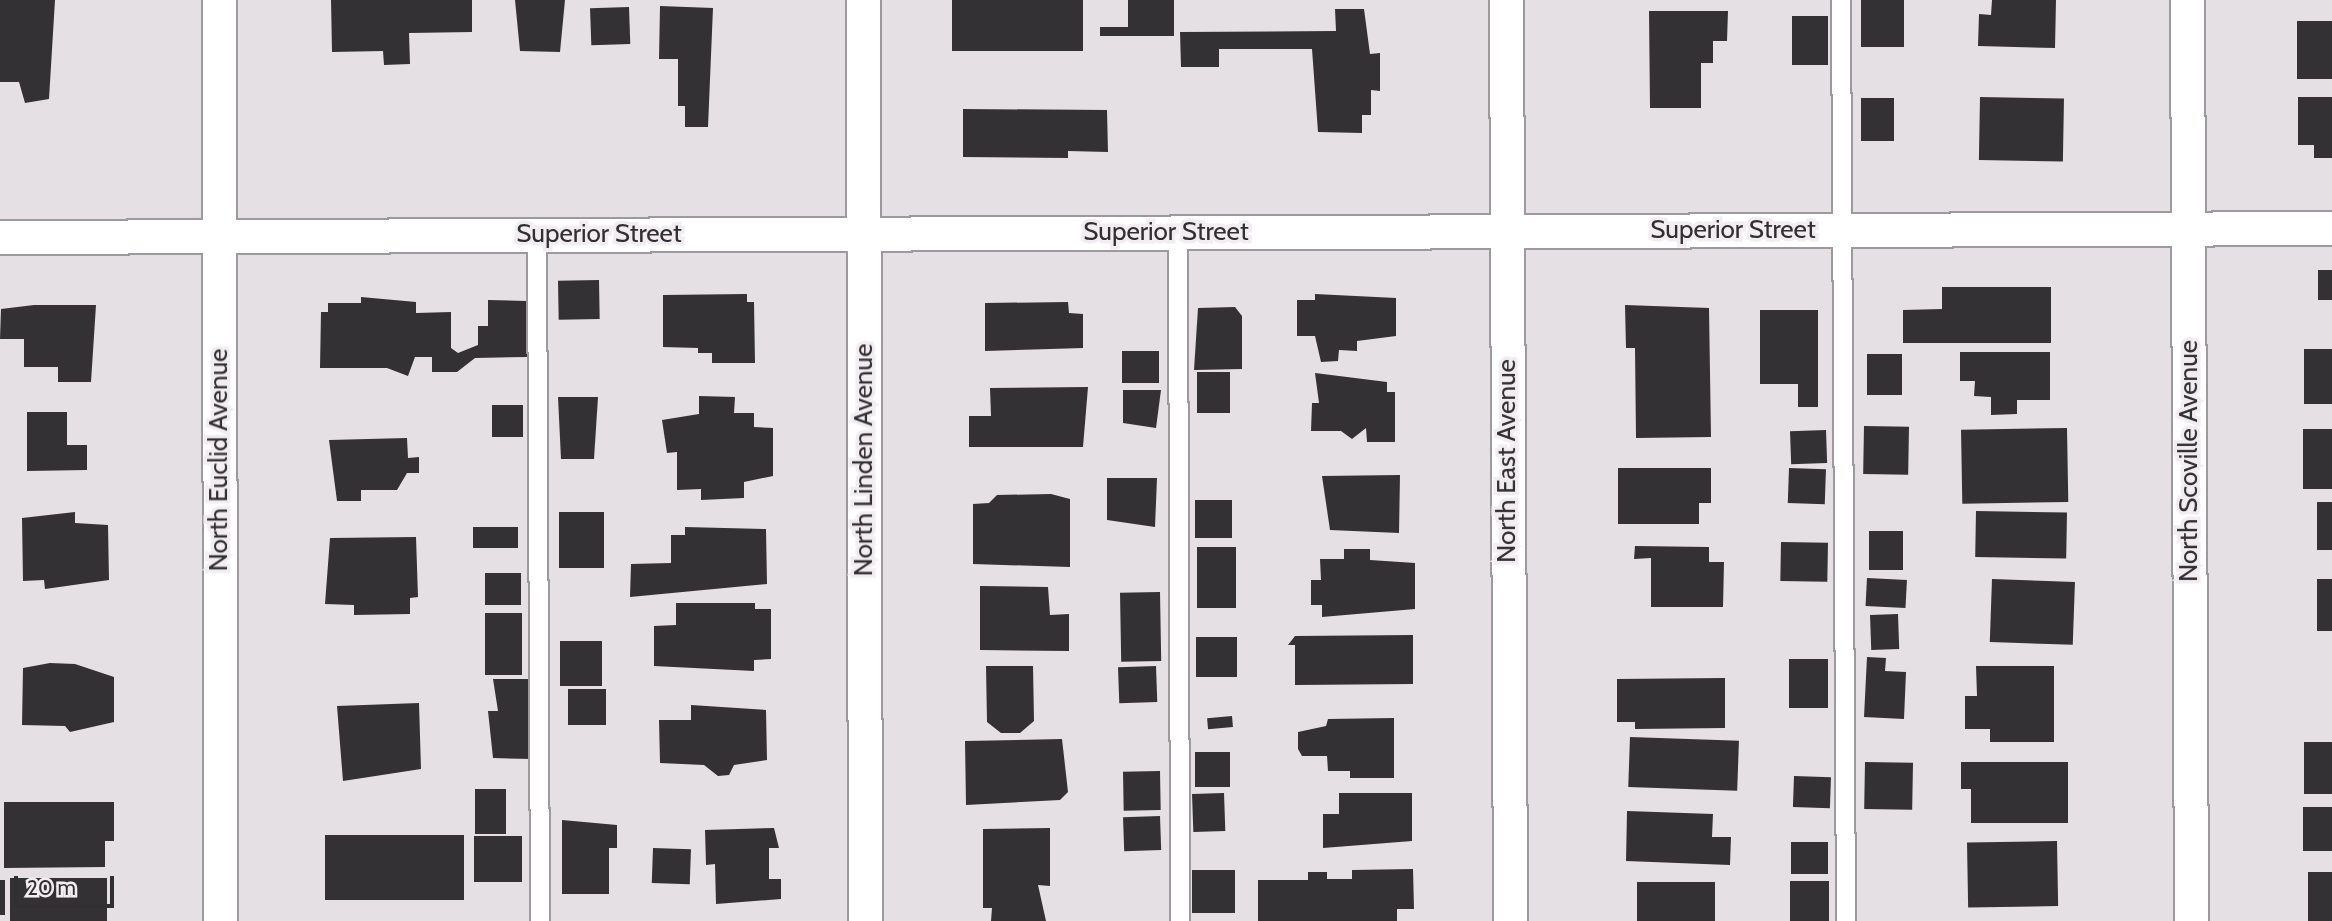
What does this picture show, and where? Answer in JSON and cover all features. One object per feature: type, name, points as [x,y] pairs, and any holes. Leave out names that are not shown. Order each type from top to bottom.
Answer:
[{"type":"street","name":"North Euclid Avenue","points":[[219,0],[220,921]]},
{"type":"street","name":"North Linden Avenue","points":[[863,0],[864,921]]},
{"type":"street","name":"North East Avenue","points":[[1506,0],[1510,921]]},
{"type":"street","name":"North Scoville Avenue","points":[[2187,0],[2191,921]]},
{"type":"street","name":"Superior Street","points":[[0,237],[2332,228]]},
{"type":"lane","points":[[1841,0],[1846,921]]},
{"type":"lane","points":[[1178,232],[1180,921]]},
{"type":"lane","points":[[537,234],[540,921]]},
{"type":"building","points":[[0,0],[55,0],[49,99],[25,103],[19,82],[0,82]]},
{"type":"building","points":[[331,0],[472,0],[472,32],[409,33],[410,64],[384,65],[383,51],[332,52]]},
{"type":"building","points":[[515,0],[565,0],[560,52],[520,51]]},
{"type":"building","points":[[952,0],[1083,0],[1083,51],[952,51]]},
{"type":"building","points":[[1128,0],[1174,0],[1174,36],[1100,36],[1100,27],[1128,27]]},
{"type":"building","points":[[1861,0],[1904,0],[1904,47],[1861,47]]},
{"type":"building","points":[[1992,0],[2056,0],[2055,48],[1978,46],[1979,14],[1991,15]]},
{"type":"building","points":[[660,6],[713,8],[708,127],[685,127],[685,106],[678,106],[678,59],[659,59]]},
{"type":"building","points":[[629,7],[630,44],[591,45],[590,8]]},
{"type":"building","points":[[1335,9],[1364,9],[1370,54],[1380,53],[1380,91],[1371,90],[1371,115],[1362,115],[1362,133],[1318,132],[1312,49],[1219,49],[1219,67],[1181,67],[1180,32],[1336,31]]},
{"type":"building","points":[[1649,11],[1728,11],[1727,41],[1713,41],[1713,63],[1701,63],[1701,108],[1650,108]]},
{"type":"building","points":[[1792,16],[1828,16],[1828,65],[1792,65]]},
{"type":"building","points":[[2297,21],[2332,21],[2332,79],[2297,79]]},
{"type":"building","points":[[1980,97],[2064,98],[2063,161],[1979,160]]},
{"type":"building","points":[[2298,97],[2332,97],[2332,158],[2314,158],[2314,145],[2298,145]]},
{"type":"building","points":[[1861,98],[1894,98],[1894,141],[1861,141]]},
{"type":"building","points":[[963,109],[1107,110],[1108,152],[1068,151],[1068,158],[963,157]]},
{"type":"building","points":[[2318,270],[2332,270],[2332,300],[2318,300]]},
{"type":"building","points":[[599,280],[600,319],[559,320],[558,281]]},
{"type":"building","points":[[1942,287],[2051,287],[2051,343],[1903,343],[1903,310],[1942,309]]},
{"type":"building","points":[[747,294],[747,302],[754,302],[755,363],[712,363],[712,353],[698,353],[698,348],[663,347],[663,295]]},
{"type":"building","points":[[1315,294],[1396,298],[1396,336],[1357,341],[1357,351],[1339,350],[1338,361],[1321,362],[1315,336],[1297,336],[1297,300],[1315,300]]},
{"type":"building","points":[[361,297],[416,302],[416,313],[451,312],[451,348],[458,353],[478,345],[478,326],[488,326],[488,300],[527,301],[527,357],[475,358],[457,372],[432,372],[432,357],[415,357],[408,376],[387,368],[320,368],[321,312],[328,312],[328,303],[361,303]]},
{"type":"building","points":[[1068,302],[1069,313],[1083,314],[1083,348],[985,351],[985,303]]},
{"type":"building","points":[[34,305],[96,305],[91,382],[58,382],[58,367],[24,367],[24,339],[0,339],[1,309]]},
{"type":"building","points":[[1625,305],[1709,308],[1711,437],[1636,438],[1635,348],[1626,348]]},
{"type":"building","points":[[1235,307],[1242,316],[1242,369],[1194,370],[1198,308]]},
{"type":"building","points":[[1760,310],[1818,310],[1818,407],[1798,407],[1798,384],[1760,384]]},
{"type":"building","points":[[2304,349],[2332,349],[2332,404],[2304,404]]},
{"type":"building","points":[[1122,351],[1159,351],[1159,383],[1122,383]]},
{"type":"building","points":[[1960,352],[2050,352],[2050,400],[2017,400],[2017,414],[1991,415],[1991,397],[1974,396],[1975,381],[1960,381]]},
{"type":"building","points":[[1867,354],[1902,354],[1902,395],[1867,395]]},
{"type":"building","points":[[1197,372],[1230,372],[1230,413],[1197,413]]},
{"type":"building","points":[[1315,373],[1387,382],[1387,392],[1395,392],[1395,442],[1367,442],[1366,428],[1352,439],[1341,431],[1311,431],[1312,403],[1319,403]]},
{"type":"building","points":[[1088,387],[1083,447],[969,447],[969,416],[991,416],[990,388]]},
{"type":"building","points":[[1123,390],[1161,390],[1156,428],[1123,423]]},
{"type":"building","points":[[699,396],[735,397],[734,413],[754,413],[754,427],[773,428],[773,476],[744,482],[744,498],[701,500],[701,489],[677,490],[677,452],[667,453],[662,420],[699,414]]},
{"type":"building","points":[[558,397],[598,397],[594,459],[561,459]]},
{"type":"building","points":[[492,405],[523,405],[523,437],[492,437]]},
{"type":"building","points":[[27,412],[67,412],[67,445],[87,445],[87,470],[27,471]]},
{"type":"building","points":[[1864,426],[1909,427],[1908,475],[1863,474]]},
{"type":"building","points":[[2067,428],[2068,502],[1962,504],[1961,430]]},
{"type":"building","points":[[2303,429],[2332,429],[2332,489],[2303,489]]},
{"type":"building","points":[[1826,430],[1827,463],[1791,464],[1790,431]]},
{"type":"building","points":[[407,438],[408,458],[419,457],[419,473],[407,473],[397,490],[361,490],[361,501],[337,501],[329,440]]},
{"type":"building","points":[[1618,468],[1711,468],[1711,503],[1699,503],[1699,524],[1618,524]]},
{"type":"building","points":[[1789,468],[1826,469],[1825,504],[1788,503]]},
{"type":"building","points":[[1400,475],[1399,533],[1330,530],[1322,476]]},
{"type":"building","points":[[1107,478],[1157,478],[1155,527],[1107,520]]},
{"type":"building","points":[[1051,494],[1070,499],[1070,567],[973,564],[973,504],[989,503],[997,495]]},
{"type":"building","points":[[1195,500],[1232,500],[1232,538],[1195,538]]},
{"type":"building","points":[[2317,502],[2332,502],[2332,550],[2317,550]]},
{"type":"building","points":[[1976,511],[2067,513],[2066,559],[1975,557]]},
{"type":"building","points":[[75,512],[75,523],[108,525],[109,580],[45,589],[44,580],[23,581],[22,518]]},
{"type":"building","points":[[559,512],[604,512],[604,568],[559,568]]},
{"type":"building","points":[[473,527],[518,527],[518,548],[473,548]]},
{"type":"building","points":[[685,527],[766,529],[767,584],[630,597],[631,564],[671,563],[671,535],[685,535]]},
{"type":"building","points":[[1869,531],[1903,531],[1903,570],[1869,570]]},
{"type":"building","points":[[416,537],[418,597],[410,598],[410,614],[354,615],[354,605],[325,604],[330,538]]},
{"type":"building","points":[[1781,542],[1828,543],[1827,582],[1780,581]]},
{"type":"building","points":[[1635,546],[1709,547],[1709,562],[1724,562],[1723,607],[1651,607],[1651,558],[1634,559]]},
{"type":"building","points":[[1197,547],[1236,547],[1236,608],[1197,608]]},
{"type":"building","points":[[1344,549],[1370,549],[1370,560],[1415,563],[1415,609],[1322,617],[1322,605],[1311,605],[1311,580],[1321,580],[1320,559],[1344,559]]},
{"type":"building","points":[[485,573],[521,573],[521,605],[485,605]]},
{"type":"building","points":[[1867,578],[1907,580],[1905,608],[1866,606]]},
{"type":"building","points":[[1992,579],[2075,582],[2073,645],[1990,642]]},
{"type":"building","points":[[2317,579],[2332,579],[2332,631],[2317,631]]},
{"type":"building","points":[[980,586],[1048,587],[1050,615],[1069,614],[1069,651],[980,650]]},
{"type":"building","points":[[1160,592],[1161,661],[1121,662],[1120,593]]},
{"type":"building","points":[[676,603],[755,603],[755,609],[771,609],[771,659],[754,660],[754,671],[654,666],[654,626],[676,625]]},
{"type":"building","points":[[485,613],[522,613],[522,675],[485,675]]},
{"type":"building","points":[[1898,614],[1899,649],[1871,650],[1870,615]]},
{"type":"building","points":[[1413,635],[1413,684],[1295,685],[1295,645],[1288,645],[1295,636]]},
{"type":"building","points":[[1196,637],[1237,637],[1237,677],[1196,677]]},
{"type":"building","points":[[560,641],[602,641],[602,686],[560,686]]},
{"type":"building","points":[[1867,657],[1886,658],[1885,671],[1906,672],[1904,719],[1864,717]]},
{"type":"building","points":[[1789,659],[1828,659],[1828,708],[1789,708]]},
{"type":"building","points":[[50,663],[75,664],[114,677],[114,722],[70,732],[65,726],[22,725],[23,668]]},
{"type":"building","points":[[986,666],[1033,666],[1034,721],[1020,733],[1001,733],[987,722]]},
{"type":"building","points":[[1156,666],[1157,702],[1119,703],[1118,667]]},
{"type":"building","points":[[1976,666],[2054,666],[2054,742],[1990,742],[1990,729],[1965,729],[1965,696],[1977,696]]},
{"type":"building","points":[[1725,678],[1725,728],[1635,729],[1635,722],[1617,722],[1617,679]]},
{"type":"building","points":[[493,679],[530,679],[532,759],[493,758],[488,711],[498,711]]},
{"type":"building","points":[[568,689],[606,689],[606,725],[568,725]]},
{"type":"building","points":[[419,703],[421,769],[343,781],[337,706]]},
{"type":"building","points":[[691,705],[766,710],[767,760],[734,765],[729,775],[718,776],[704,765],[660,763],[659,720],[691,720]]},
{"type":"building","points":[[1232,716],[1233,727],[1208,729],[1207,718]]},
{"type":"building","points":[[1394,718],[1394,778],[1350,778],[1350,771],[1328,771],[1327,756],[1302,756],[1298,749],[1298,732],[1326,726],[1328,719]]},
{"type":"building","points":[[1630,737],[1739,741],[1737,791],[1628,787]]},
{"type":"building","points":[[1062,739],[1068,792],[1060,800],[966,805],[965,741]]},
{"type":"building","points":[[2304,742],[2332,742],[2332,794],[2304,794]]},
{"type":"building","points":[[1195,752],[1230,752],[1230,787],[1195,787]]},
{"type":"building","points":[[1865,762],[1913,763],[1912,810],[1864,809]]},
{"type":"building","points":[[1961,762],[2068,762],[2068,823],[1971,823],[1971,789],[1961,789]]},
{"type":"building","points":[[1160,771],[1161,810],[1124,811],[1123,772]]},
{"type":"building","points":[[1794,776],[1831,777],[1830,808],[1793,807]]},
{"type":"building","points":[[475,789],[506,789],[506,834],[475,834]]},
{"type":"building","points":[[1224,793],[1225,831],[1193,832],[1192,794]]},
{"type":"building","points":[[1339,793],[1412,793],[1412,841],[1323,848],[1323,814],[1339,814]]},
{"type":"building","points":[[4,802],[114,802],[114,841],[105,841],[105,867],[4,868]]},
{"type":"building","points":[[2303,807],[2332,807],[2332,851],[2303,851]]},
{"type":"building","points":[[1627,811],[1713,814],[1712,837],[1731,837],[1730,865],[1626,861]]},
{"type":"building","points":[[1160,816],[1161,850],[1124,851],[1123,817]]},
{"type":"building","points":[[562,820],[617,825],[617,848],[609,848],[609,894],[562,894]]},
{"type":"building","points":[[774,828],[779,848],[769,848],[769,879],[781,879],[781,899],[716,904],[715,864],[706,865],[705,830]]},
{"type":"building","points":[[1050,828],[1050,886],[1038,885],[1046,921],[991,921],[992,908],[983,908],[983,829]]},
{"type":"building","points":[[325,835],[464,835],[464,900],[325,900]]},
{"type":"building","points":[[474,836],[522,836],[522,882],[474,882]]},
{"type":"building","points":[[2057,841],[2058,906],[1968,908],[1967,843]]},
{"type":"building","points":[[1791,842],[1828,842],[1828,874],[1791,874]]},
{"type":"building","points":[[653,848],[691,849],[690,884],[652,883]]},
{"type":"building","points":[[1413,869],[1414,909],[1397,909],[1397,921],[1258,921],[1258,880],[1308,880],[1308,872],[1327,872],[1327,879],[1352,879],[1352,870]]},
{"type":"building","points":[[1192,870],[1235,870],[1235,913],[1192,913]]},
{"type":"building","points":[[2308,872],[2332,872],[2332,921],[2308,921]]},
{"type":"building","points":[[10,878],[107,878],[107,921],[10,921]]},
{"type":"building","points":[[0,880],[5,880],[5,915],[0,915]]},
{"type":"building","points":[[1790,881],[1829,881],[1829,921],[1790,921]]},
{"type":"building","points":[[1637,882],[1715,882],[1715,921],[1637,921]]}]
